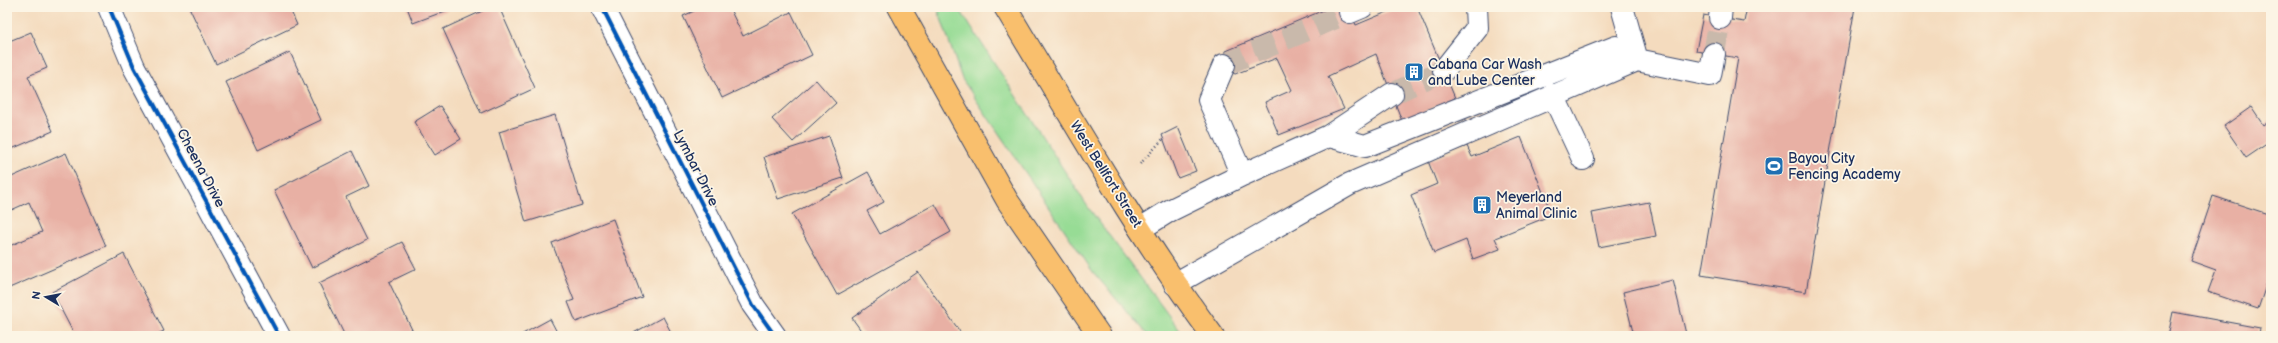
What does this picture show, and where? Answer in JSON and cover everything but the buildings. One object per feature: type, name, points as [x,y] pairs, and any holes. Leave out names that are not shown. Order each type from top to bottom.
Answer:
[{"type":"main road","points":[[899,7],[1007,200],[1100,336]]},
{"type":"main road","name":"West Bellfort Street","points":[[1005,7],[1140,229],[1175,284],[1214,336]]},
{"type":"street","name":"Cheena Drive","points":[[110,7],[134,67],[279,336]]},
{"type":"street","name":"Lymbar Drive","points":[[602,7],[754,305],[775,336]]},
{"type":"street","points":[[1444,70],[1477,28],[1476,7]]},
{"type":"street","points":[[1622,7],[1637,60]]},
{"type":"street","points":[[1329,136],[1364,146],[1616,47],[1637,60],[1710,75],[1714,54]]},
{"type":"street","points":[[1175,284],[1350,184],[1637,60]]},
{"type":"street","points":[[1224,65],[1209,100],[1242,175]]},
{"type":"street","points":[[1140,229],[1169,211],[1242,175],[1329,136],[1392,94]]},
{"type":"street","points":[[1553,95],[1583,158]]},
{"type":"path","points":[[1140,164],[1163,139]]},
{"type":"green space","points":[[937,7],[958,7],[1088,207],[1184,336],[1148,336],[1093,272],[962,79]]},
{"type":"tunnel","points":[[1224,65],[1350,12]]},
{"type":"tunnel","points":[[1714,54],[1720,18]]},
{"type":"tunnel","points":[[1392,94],[1444,70]]},
{"type":"cycle path","points":[[109,7],[134,67],[279,336]]},
{"type":"cycle path","points":[[602,7],[753,305],[775,336]]},
{"type":"place","name":"Cabana Car Wash and Lube Center","points":[[1414,72]]},
{"type":"place","name":"Bayou City Fencing Academy","points":[[1774,166]]},
{"type":"place","name":"Meyerland Animal Clinic","points":[[1482,205]]}]
